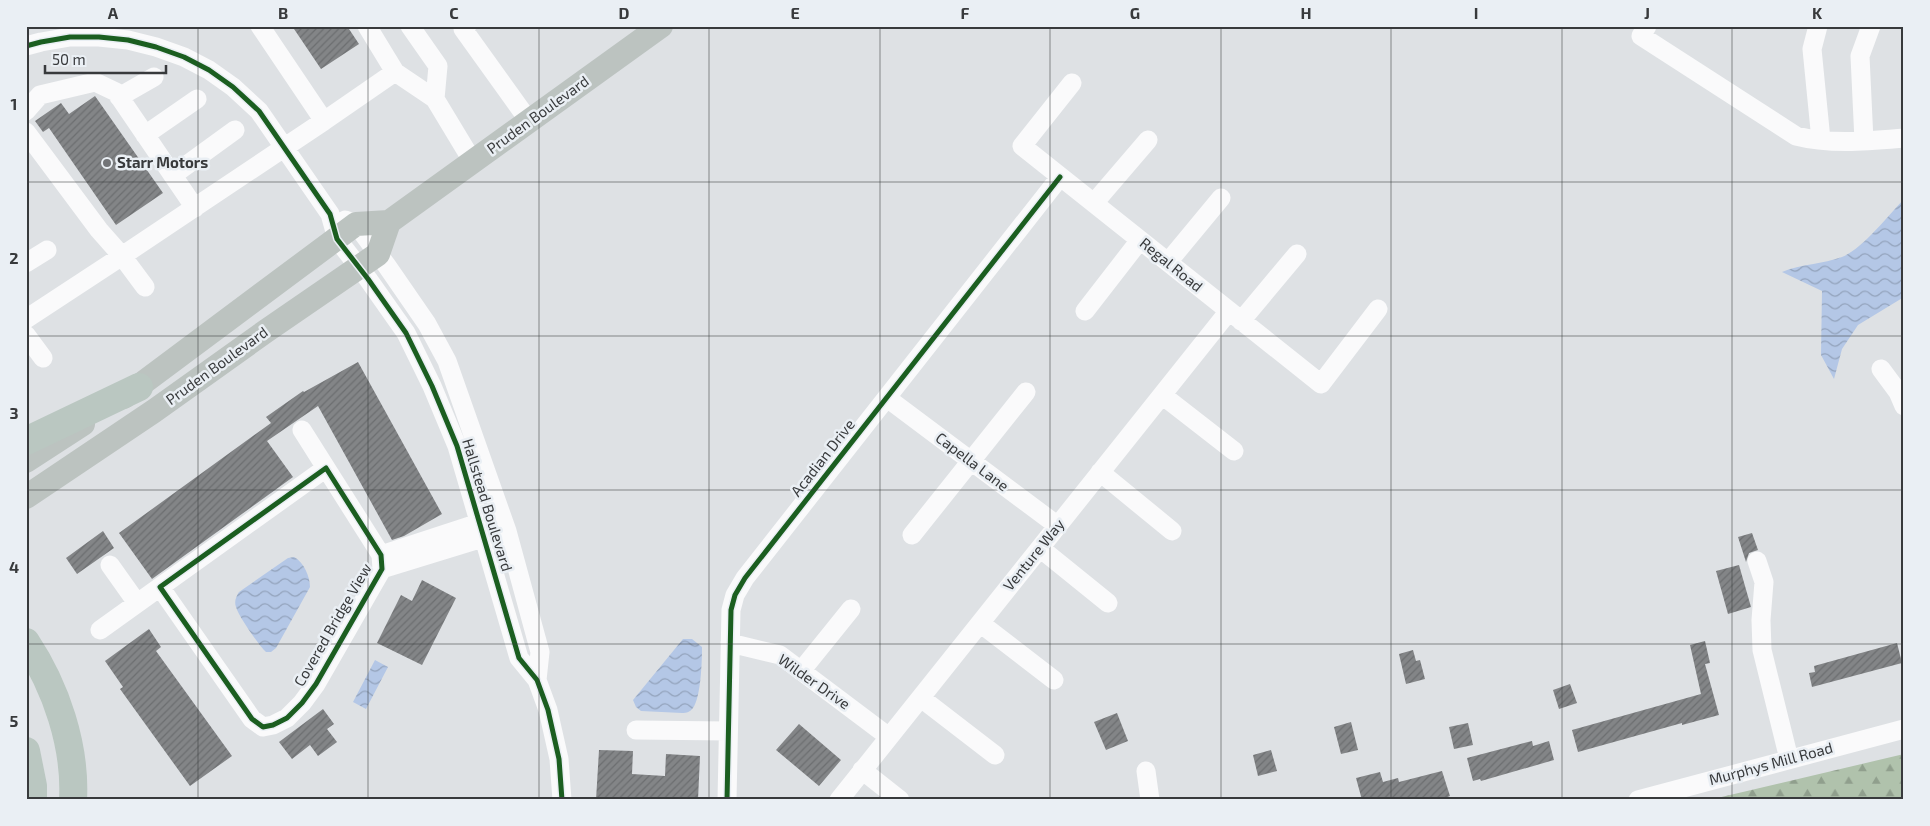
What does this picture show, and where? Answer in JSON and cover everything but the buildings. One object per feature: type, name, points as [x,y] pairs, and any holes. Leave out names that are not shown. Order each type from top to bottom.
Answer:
[{"type":"highway","points":[[26,441],[139,387]]},
{"type":"highway","points":[[26,642],[37,658],[62,719],[72,762],[73,800]]},
{"type":"highway","points":[[26,751],[33,786],[33,800]]},
{"type":"main road","name":"Pruden Boulevard","points":[[389,222],[661,26]]},
{"type":"main road","points":[[356,224],[389,222]]},
{"type":"main road","points":[[369,261],[389,222]]},
{"type":"main road","name":"Pruden Boulevard","points":[[26,461],[139,387],[356,224]]},
{"type":"main road","name":"Pruden Boulevard","points":[[26,497],[154,411],[266,331],[369,261]]},
{"type":"street","points":[[260,26],[324,121]]},
{"type":"street","points":[[367,26],[395,72],[435,99],[473,162]]},
{"type":"street","points":[[410,26],[438,66],[435,99]]},
{"type":"street","points":[[467,26],[463,29],[529,121]]},
{"type":"street","points":[[1647,26],[1641,36],[1796,136],[1811,140],[1864,141],[1904,138]]},
{"type":"street","points":[[1818,26],[1812,48],[1822,140]]},
{"type":"street","points":[[1864,141],[1860,56],[1871,26]]},
{"type":"street","points":[[26,46],[99,32],[156,47],[184,57],[209,70],[233,87],[259,111],[330,214],[337,239]]},
{"type":"street","points":[[26,319],[195,208],[395,72]]},
{"type":"street","points":[[119,96],[154,77]]},
{"type":"street","points":[[26,111],[40,95],[95,82],[116,92],[195,208]]},
{"type":"street","name":"Regal Road","points":[[1072,83],[1022,146],[1321,384],[1378,309]]},
{"type":"street","points":[[145,135],[197,99]]},
{"type":"street","points":[[173,175],[235,130]]},
{"type":"street","points":[[26,132],[99,230],[122,256],[145,287]]},
{"type":"street","points":[[1094,203],[1148,140]]},
{"type":"street","name":"Acadian Drive","points":[[727,800],[731,610],[735,595],[745,578],[1060,176]]},
{"type":"street","points":[[1168,262],[1221,198]]},
{"type":"street","points":[[330,214],[356,224],[369,261]]},
{"type":"street","name":"Hallstead Boulevard","points":[[337,239],[369,261],[427,324],[447,361],[505,523],[540,652],[538,680]]},
{"type":"street","points":[[1084,311],[1140,240]]},
{"type":"street","points":[[26,263],[47,250]]},
{"type":"street","name":"Venture Way","points":[[839,800],[1162,395],[1235,316],[1297,254]]},
{"type":"street","name":"Hallstead Boulevard","points":[[369,261],[432,386],[458,446],[519,658],[538,680],[548,710],[559,759],[562,800]]},
{"type":"street","points":[[26,335],[43,358]]},
{"type":"street","points":[[1881,369],[1898,392],[1904,406]]},
{"type":"street","points":[[912,536],[1026,392]]},
{"type":"street","points":[[1162,395],[1234,451]]},
{"type":"street","name":"Capella Lane","points":[[886,398],[1058,526]]},
{"type":"street","name":"Covered Bridge View","points":[[302,430],[381,562]]},
{"type":"street","points":[[100,630],[326,468]]},
{"type":"street","points":[[1100,472],[1172,530]]},
{"type":"street","name":"Covered Bridge View","points":[[160,588],[252,719],[263,727],[274,725],[287,718],[302,703],[316,684],[381,562],[505,523]]},
{"type":"street","points":[[1040,548],[1108,603]]},
{"type":"street","points":[[1757,561],[1764,582],[1761,620],[1762,650],[1789,759]]},
{"type":"street","points":[[110,565],[138,603]]},
{"type":"street","points":[[801,671],[852,609]]},
{"type":"street","points":[[980,623],[1054,680]]},
{"type":"street","name":"Wilder Drive","points":[[730,643],[780,655],[890,737]]},
{"type":"street","points":[[921,698],[995,755]]},
{"type":"street","name":"Murphys Mill Road","points":[[1638,800],[1701,791],[1789,759],[1904,729]]},
{"type":"street","points":[[636,730],[728,731]]},
{"type":"street","points":[[862,770],[900,800]]},
{"type":"street","points":[[1146,771],[1150,800]]},
{"type":"green space","points":[[1904,754],[1904,800],[1713,799]]},
{"type":"water","points":[[1904,199],[1904,297],[1858,325],[1842,349],[1834,379],[1821,355],[1822,291],[1782,272],[1835,259],[1850,253],[1875,231]]},
{"type":"water","points":[[294,557],[301,562],[306,570],[310,587],[276,648],[271,652],[266,652],[241,617],[236,607],[236,599],[239,592],[288,558]]},
{"type":"water","points":[[683,639],[692,639],[702,647],[696,703],[690,711],[684,713],[641,711],[636,707],[633,700]]},
{"type":"water","points":[[375,660],[388,667],[366,709],[353,702]]},
{"type":"cycle path","points":[[26,46],[70,37],[99,37],[128,40],[156,47],[184,57],[209,70],[233,87],[259,111],[330,214],[337,239],[406,333],[432,386],[457,446],[519,658],[537,680],[548,710],[559,759],[562,800]]},
{"type":"cycle path","points":[[727,800],[731,610],[735,595],[745,578],[1060,177]]},
{"type":"cycle path","points":[[326,468],[381,555],[382,569],[316,684],[302,703],[287,718],[273,725],[263,727],[252,719],[160,587],[326,468]]},
{"type":"place","name":"Starr Motors","points":[[107,163]]}]
